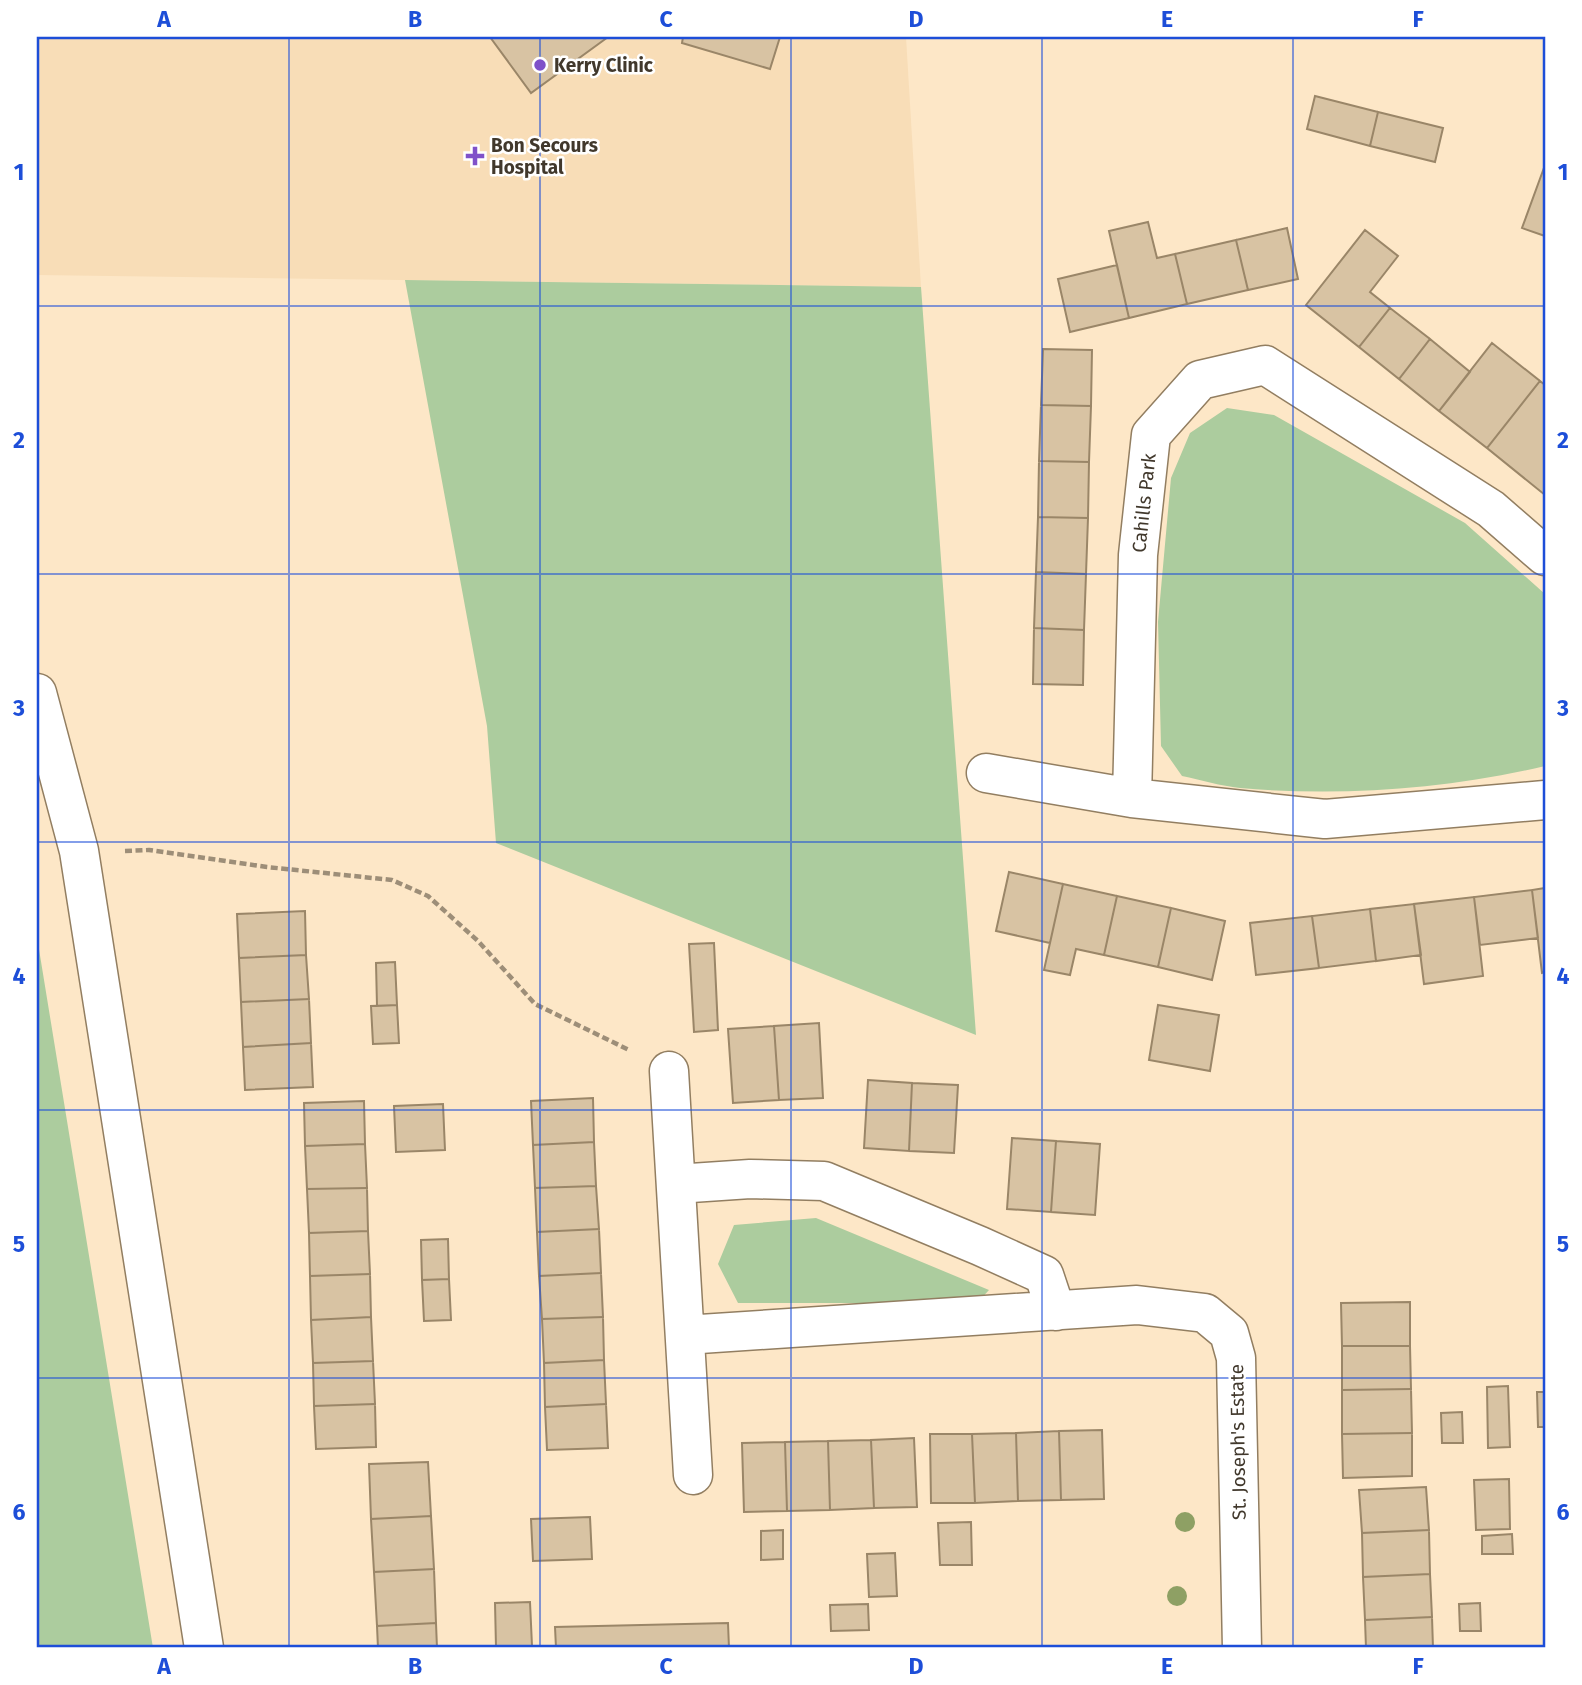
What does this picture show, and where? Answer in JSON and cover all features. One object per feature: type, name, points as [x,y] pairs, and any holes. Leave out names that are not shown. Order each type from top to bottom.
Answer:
[{"type":"street","name":"Cahills Park","points":[[1132,798],[1138,555],[1151,435],[1200,380],[1265,365],[1491,509],[1545,556]]},
{"type":"street","points":[[37,693],[79,851],[204,1648]]},
{"type":"street","points":[[986,773],[1132,798],[1325,819],[1545,800]]},
{"type":"street","points":[[669,1071],[693,1475]]},
{"type":"street","points":[[676,1184],[750,1179],[824,1181],[1044,1275],[1056,1311]]},
{"type":"street","name":"St. Joseph's Estate","points":[[685,1335],[1137,1306],[1205,1313],[1229,1333],[1236,1358],[1242,1648]]},
{"type":"path","points":[[79,851],[149,850],[267,867],[392,880],[428,896],[478,942],[535,1004],[669,1071]]},
{"type":"shaded area","name":"Bon Secours Hospital","points":[[37,37],[906,37],[921,287],[37,275]]},
{"type":"green space","points":[[405,280],[921,287],[976,1035],[496,843],[487,726]]},
{"type":"green space","points":[[1227,408],[1274,415],[1465,523],[1545,594],[1545,766],[1432,785],[1355,791],[1240,788],[1182,776],[1161,746],[1158,622],[1171,478],[1190,433]]},
{"type":"green space","points":[[37,937],[153,1648],[37,1648]]},
{"type":"green space","points":[[816,1218],[989,1290],[977,1303],[738,1303],[718,1264],[734,1225]]},
{"type":"building","name":"Kerry Clinic","points":[[490,37],[608,37],[531,93]]},
{"type":"building","points":[[683,37],[780,37],[770,69],[682,43]]},
{"type":"building","points":[[1315,96],[1378,112],[1370,146],[1307,129]]},
{"type":"building","points":[[1378,112],[1443,128],[1435,162],[1370,146]]},
{"type":"building","points":[[1545,165],[1545,236],[1522,228]]},
{"type":"building","points":[[1148,222],[1157,258],[1175,254],[1187,304],[1129,318],[1109,231]]},
{"type":"building","points":[[1287,228],[1298,279],[1248,290],[1236,240]]},
{"type":"building","points":[[1365,230],[1398,256],[1370,292],[1390,308],[1359,347],[1306,305]]},
{"type":"building","points":[[1236,240],[1248,290],[1187,304],[1175,254]]},
{"type":"building","points":[[1117,265],[1129,318],[1070,332],[1058,279]]},
{"type":"building","points":[[1390,308],[1430,339],[1399,379],[1359,347]]},
{"type":"building","points":[[1430,339],[1470,372],[1439,411],[1399,379]]},
{"type":"building","points":[[1492,343],[1540,381],[1487,448],[1439,411]]},
{"type":"building","points":[[1043,349],[1092,350],[1091,406],[1041,405]]},
{"type":"building","points":[[1540,381],[1545,385],[1545,495],[1487,448]]},
{"type":"building","points":[[1041,405],[1091,406],[1089,462],[1039,461]]},
{"type":"building","points":[[1039,461],[1089,462],[1088,518],[1038,517]]},
{"type":"building","points":[[1038,517],[1088,518],[1086,574],[1036,572]]},
{"type":"building","points":[[1036,572],[1086,574],[1084,630],[1034,628]]},
{"type":"building","points":[[1034,628],[1084,630],[1083,685],[1033,684]]},
{"type":"building","points":[[1009,872],[1063,884],[1050,943],[996,931]]},
{"type":"building","points":[[1063,884],[1117,896],[1104,955],[1076,949],[1070,975],[1044,970]]},
{"type":"building","points":[[1545,888],[1545,972],[1542,973],[1532,890]]},
{"type":"building","points":[[1532,890],[1538,938],[1480,945],[1474,897]]},
{"type":"building","points":[[1117,896],[1171,908],[1158,967],[1104,955]]},
{"type":"building","points":[[1474,897],[1483,976],[1424,984],[1414,904]]},
{"type":"building","points":[[1414,904],[1421,955],[1376,961],[1370,909]]},
{"type":"building","points":[[1171,908],[1225,921],[1212,980],[1158,967]]},
{"type":"building","points":[[1370,909],[1376,961],[1319,968],[1312,916]]},
{"type":"building","points":[[305,911],[306,955],[239,958],[237,914]]},
{"type":"building","points":[[1312,916],[1319,968],[1256,975],[1250,923]]},
{"type":"building","points":[[714,943],[718,1030],[694,1032],[689,944]]},
{"type":"building","points":[[306,955],[309,999],[241,1002],[239,958]]},
{"type":"building","points":[[395,962],[397,1005],[377,1006],[376,963]]},
{"type":"building","points":[[309,999],[311,1043],[243,1047],[241,1002]]},
{"type":"building","points":[[397,1005],[399,1043],[373,1044],[371,1006]]},
{"type":"building","points":[[1158,1005],[1219,1015],[1210,1071],[1149,1060]]},
{"type":"building","points":[[819,1023],[823,1098],[779,1100],[774,1026]]},
{"type":"building","points":[[774,1026],[779,1100],[733,1103],[728,1029]]},
{"type":"building","points":[[311,1043],[313,1087],[245,1090],[243,1047]]},
{"type":"building","points":[[868,1080],[912,1083],[909,1151],[864,1148]]},
{"type":"building","points":[[912,1083],[958,1085],[954,1153],[909,1151]]},
{"type":"building","points":[[593,1098],[594,1142],[533,1145],[531,1101]]},
{"type":"building","points":[[364,1101],[365,1144],[305,1146],[304,1103]]},
{"type":"building","points":[[443,1104],[445,1150],[396,1152],[394,1106]]},
{"type":"building","points":[[1012,1138],[1056,1141],[1051,1212],[1007,1209]]},
{"type":"building","points":[[1056,1141],[1100,1144],[1095,1215],[1051,1212]]},
{"type":"building","points":[[594,1142],[596,1186],[535,1188],[533,1145]]},
{"type":"building","points":[[365,1144],[367,1188],[307,1189],[305,1146]]},
{"type":"building","points":[[596,1186],[599,1229],[537,1232],[535,1188]]},
{"type":"building","points":[[367,1188],[368,1231],[309,1233],[307,1189]]},
{"type":"building","points":[[599,1229],[601,1273],[539,1276],[537,1232]]},
{"type":"building","points":[[368,1231],[370,1274],[310,1276],[309,1233]]},
{"type":"building","points":[[448,1239],[449,1279],[422,1280],[421,1240]]},
{"type":"building","points":[[601,1273],[603,1317],[542,1319],[539,1276]]},
{"type":"building","points":[[370,1274],[371,1317],[311,1320],[310,1276]]},
{"type":"building","points":[[449,1279],[451,1320],[424,1321],[422,1280]]},
{"type":"building","points":[[1410,1302],[1410,1346],[1342,1346],[1341,1303]]},
{"type":"building","points":[[371,1317],[373,1361],[313,1363],[311,1320]]},
{"type":"building","points":[[603,1317],[604,1360],[544,1363],[542,1319]]},
{"type":"building","points":[[1342,1346],[1410,1346],[1411,1389],[1342,1390]]},
{"type":"building","points":[[604,1360],[606,1404],[545,1407],[544,1363]]},
{"type":"building","points":[[373,1361],[375,1404],[314,1406],[313,1363]]},
{"type":"building","points":[[1508,1386],[1510,1447],[1488,1448],[1487,1387]]},
{"type":"building","points":[[1411,1389],[1412,1433],[1342,1434],[1342,1390]]},
{"type":"building","points":[[1537,1392],[1545,1392],[1545,1427],[1538,1427]]},
{"type":"building","points":[[375,1404],[376,1447],[316,1449],[314,1406]]},
{"type":"building","points":[[606,1404],[608,1448],[547,1450],[545,1407]]},
{"type":"building","points":[[1462,1412],[1463,1443],[1442,1443],[1441,1413]]},
{"type":"building","points":[[1102,1430],[1104,1499],[1061,1500],[1059,1431]]},
{"type":"building","points":[[1059,1431],[1061,1500],[1018,1501],[1016,1433]]},
{"type":"building","points":[[1016,1433],[1018,1501],[975,1503],[972,1434]]},
{"type":"building","points":[[1412,1433],[1412,1476],[1343,1478],[1342,1434]]},
{"type":"building","points":[[930,1434],[972,1434],[975,1503],[931,1503]]},
{"type":"building","points":[[914,1438],[917,1507],[874,1508],[871,1440]]},
{"type":"building","points":[[871,1440],[874,1508],[830,1510],[828,1441]]},
{"type":"building","points":[[828,1441],[830,1510],[787,1511],[785,1442]]},
{"type":"building","points":[[785,1442],[787,1511],[744,1512],[742,1443]]},
{"type":"building","points":[[428,1462],[431,1516],[371,1519],[369,1464]]},
{"type":"building","points":[[1509,1479],[1510,1529],[1476,1530],[1474,1480]]},
{"type":"building","points":[[1426,1487],[1429,1530],[1362,1533],[1359,1490]]},
{"type":"building","points":[[431,1516],[434,1569],[374,1572],[371,1519]]},
{"type":"building","points":[[590,1517],[592,1559],[533,1561],[531,1519]]},
{"type":"building","points":[[971,1522],[972,1565],[940,1565],[938,1523]]},
{"type":"building","points":[[783,1530],[783,1559],[761,1560],[761,1531]]},
{"type":"building","points":[[1429,1530],[1430,1574],[1363,1577],[1362,1533]]},
{"type":"building","points":[[1512,1534],[1513,1554],[1482,1554],[1482,1536]]},
{"type":"building","points":[[895,1553],[897,1596],[869,1597],[867,1554]]},
{"type":"building","points":[[434,1569],[436,1623],[377,1626],[374,1572]]},
{"type":"building","points":[[1430,1574],[1432,1617],[1365,1620],[1363,1577]]},
{"type":"building","points":[[530,1602],[532,1646],[496,1647],[495,1603]]},
{"type":"building","points":[[1480,1603],[1481,1631],[1460,1631],[1459,1604]]},
{"type":"building","points":[[868,1604],[869,1630],[831,1631],[830,1605]]},
{"type":"building","points":[[1432,1617],[1433,1648],[1366,1648],[1365,1620]]},
{"type":"building","points":[[436,1623],[437,1648],[378,1648],[377,1626]]},
{"type":"building","points":[[728,1623],[729,1648],[556,1648],[555,1627]]},
{"type":"place","name":"Kerry Clinic","points":[[540,65]]},
{"type":"place","name":"Bon Secours Hospital","points":[[475,156]]}]
